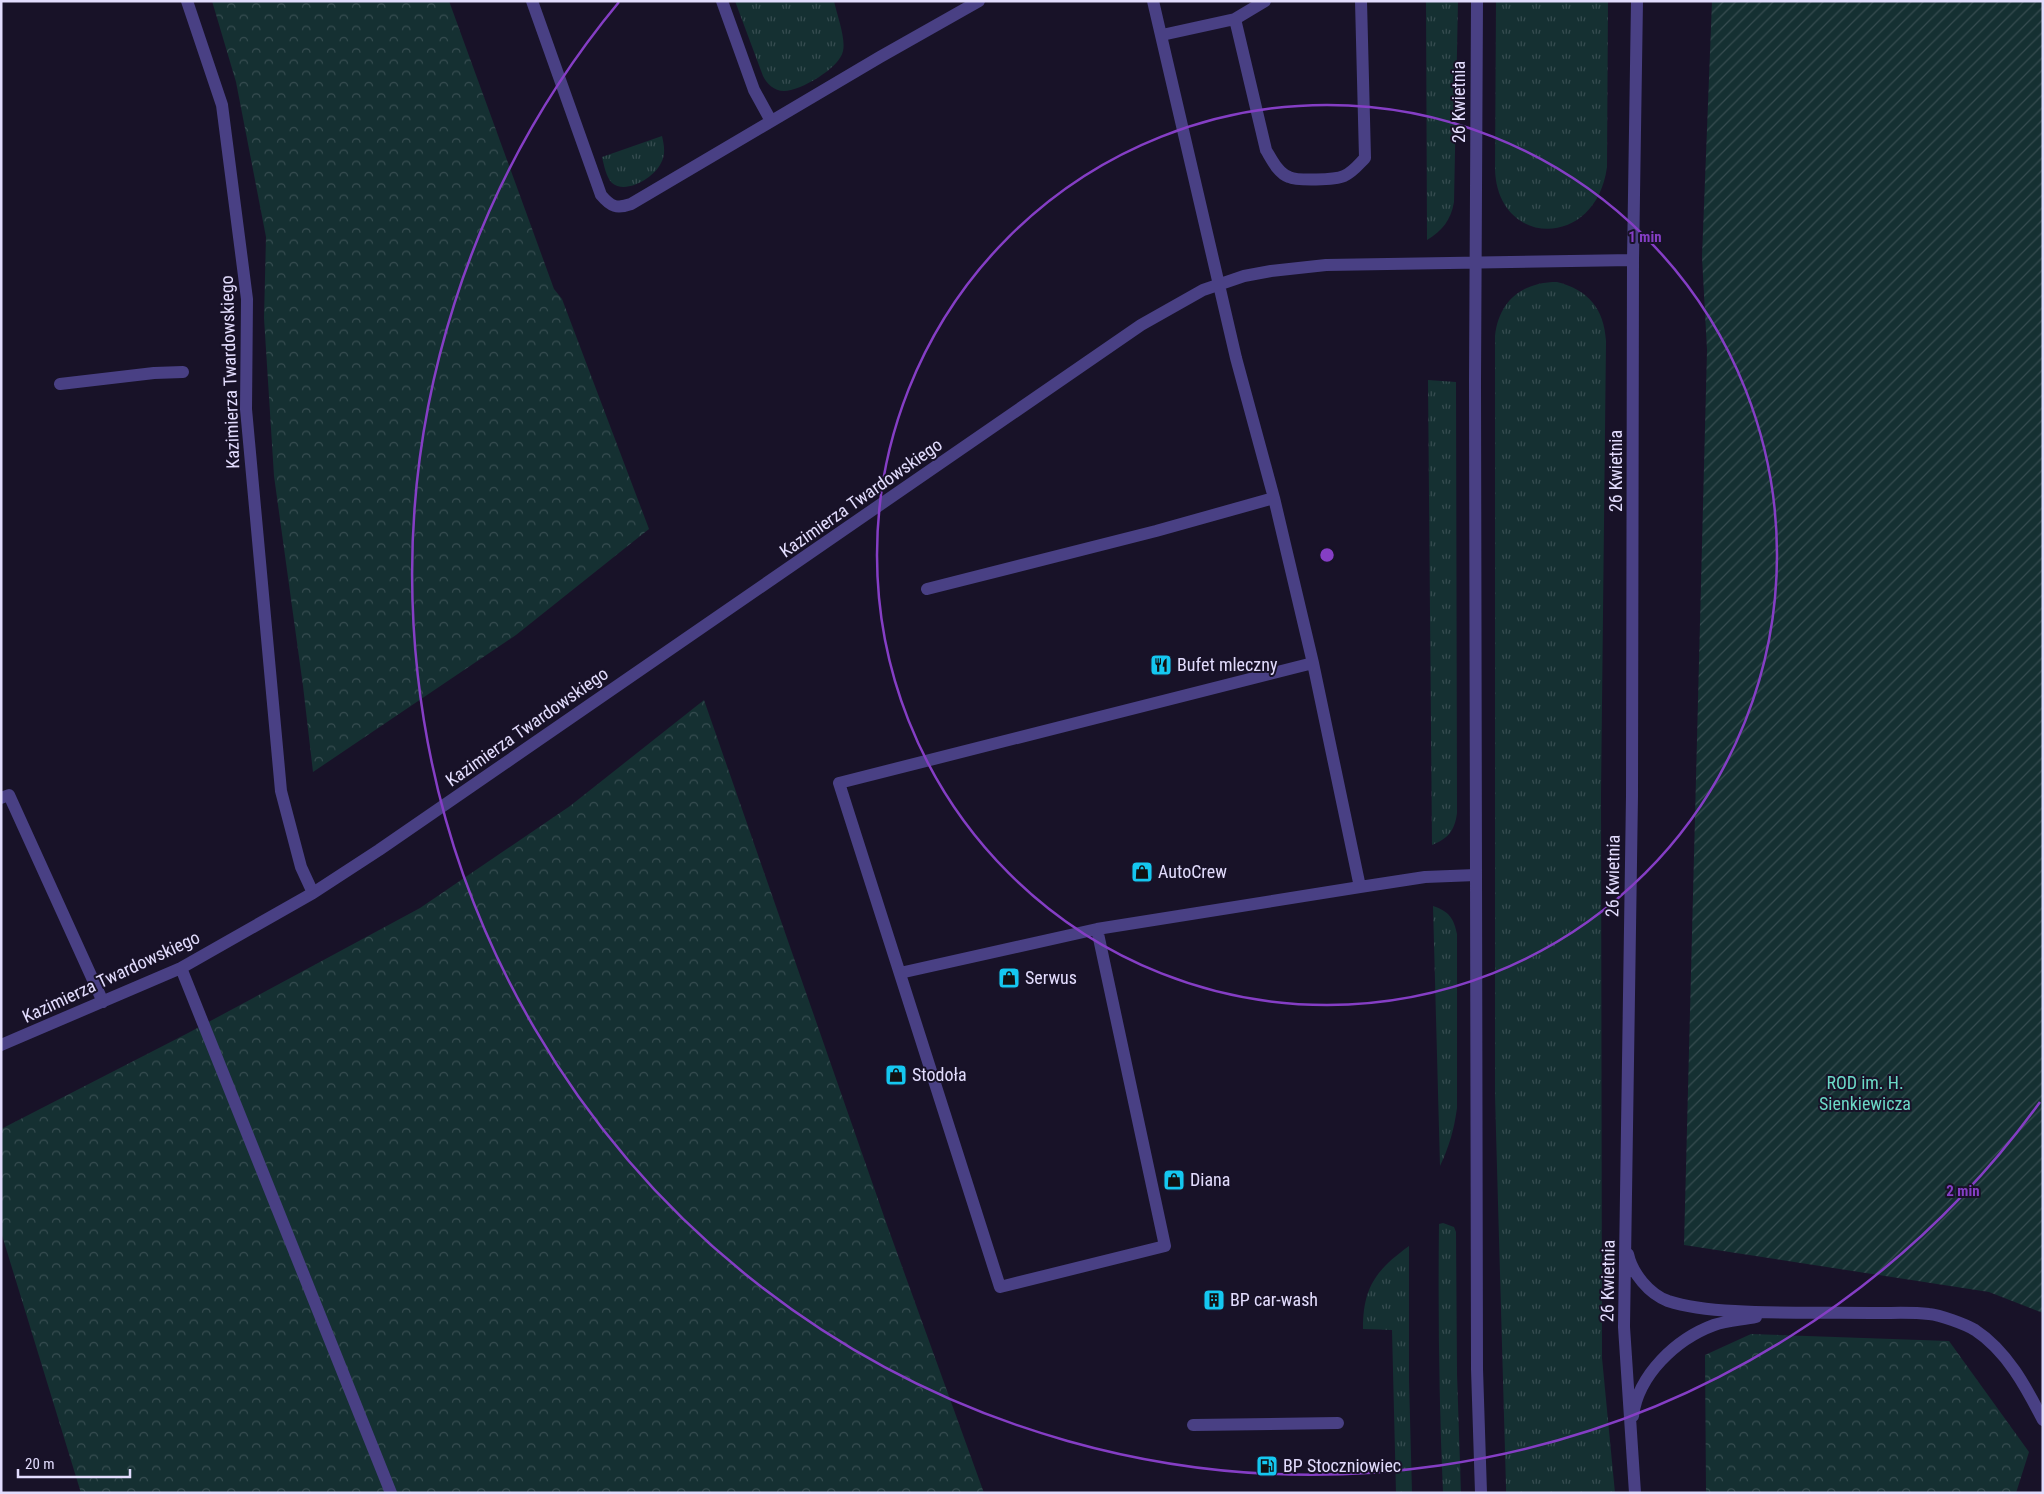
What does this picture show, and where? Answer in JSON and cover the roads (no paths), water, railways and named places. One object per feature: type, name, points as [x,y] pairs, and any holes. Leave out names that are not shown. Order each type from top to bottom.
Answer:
[{"type":"street","name":"Kazimierza Twardowskiego","points":[[187,1],[222,105],[247,299],[246,409],[281,791],[301,867],[313,893]]},
{"type":"street","points":[[532,1],[601,195],[609,205],[619,208],[632,204],[979,1]]},
{"type":"street","points":[[722,1],[754,90],[771,121]]},
{"type":"street","points":[[1153,1],[1236,358],[1274,498],[1313,663],[1360,887]]},
{"type":"street","points":[[1162,35],[1235,19],[1265,1]]},
{"type":"street","points":[[1235,19],[1266,150],[1276,168],[1288,177],[1305,179],[1342,177],[1353,171],[1365,158],[1361,1]]},
{"type":"street","name":"26 Kwietnia","points":[[1477,1],[1477,1369],[1481,1493]]},
{"type":"street","name":"26 Kwietnia","points":[[1635,1493],[1625,1334],[1633,687],[1633,260],[1637,1]]},
{"type":"street","points":[[1476,263],[1633,260]]},
{"type":"street","name":"Kazimierza Twardowskiego","points":[[1,1045],[181,968],[313,893],[388,845],[1141,325],[1185,299],[1220,284],[1244,276],[1261,273],[1326,265],[1476,263]]},
{"type":"street","points":[[60,384],[154,373],[183,372]]},
{"type":"street","points":[[927,589],[1156,532],[1274,498]]},
{"type":"street","points":[[1097,929],[1164,1246],[1000,1287],[839,783],[1313,663]]},
{"type":"street","points":[[1,798],[9,795],[103,1002]]},
{"type":"street","points":[[900,973],[1097,929],[1425,877],[1476,875]]},
{"type":"street","points":[[181,968],[391,1493]]},
{"type":"street","points":[[1626,1236],[1630,1262],[1640,1279],[1654,1293],[1667,1301],[1714,1310],[1776,1314],[1848,1312],[1930,1314],[1974,1330],[2019,1374],[2043,1419]]},
{"type":"street","points":[[1630,1434],[1634,1404],[1642,1387],[1647,1378],[1668,1354],[1688,1338],[1715,1324],[1776,1314]]},
{"type":"street","points":[[1193,1425],[1338,1423]]},
{"type":"place","name":"Bufet mleczny","points":[[1161,665]]},
{"type":"place","name":"AutoCrew","points":[[1142,872]]},
{"type":"place","name":"Serwus","points":[[1009,978]]},
{"type":"place","name":"Stodoła","points":[[896,1075]]},
{"type":"place","name":"Diana","points":[[1174,1180]]},
{"type":"place","name":"BP car-wash","points":[[1214,1300]]},
{"type":"place","name":"BP Stoczniowiec","points":[[1267,1466]]},
{"type":"park label","name":"ROD im. H. Sienkiewicza","points":[[1865,1093]]}]
